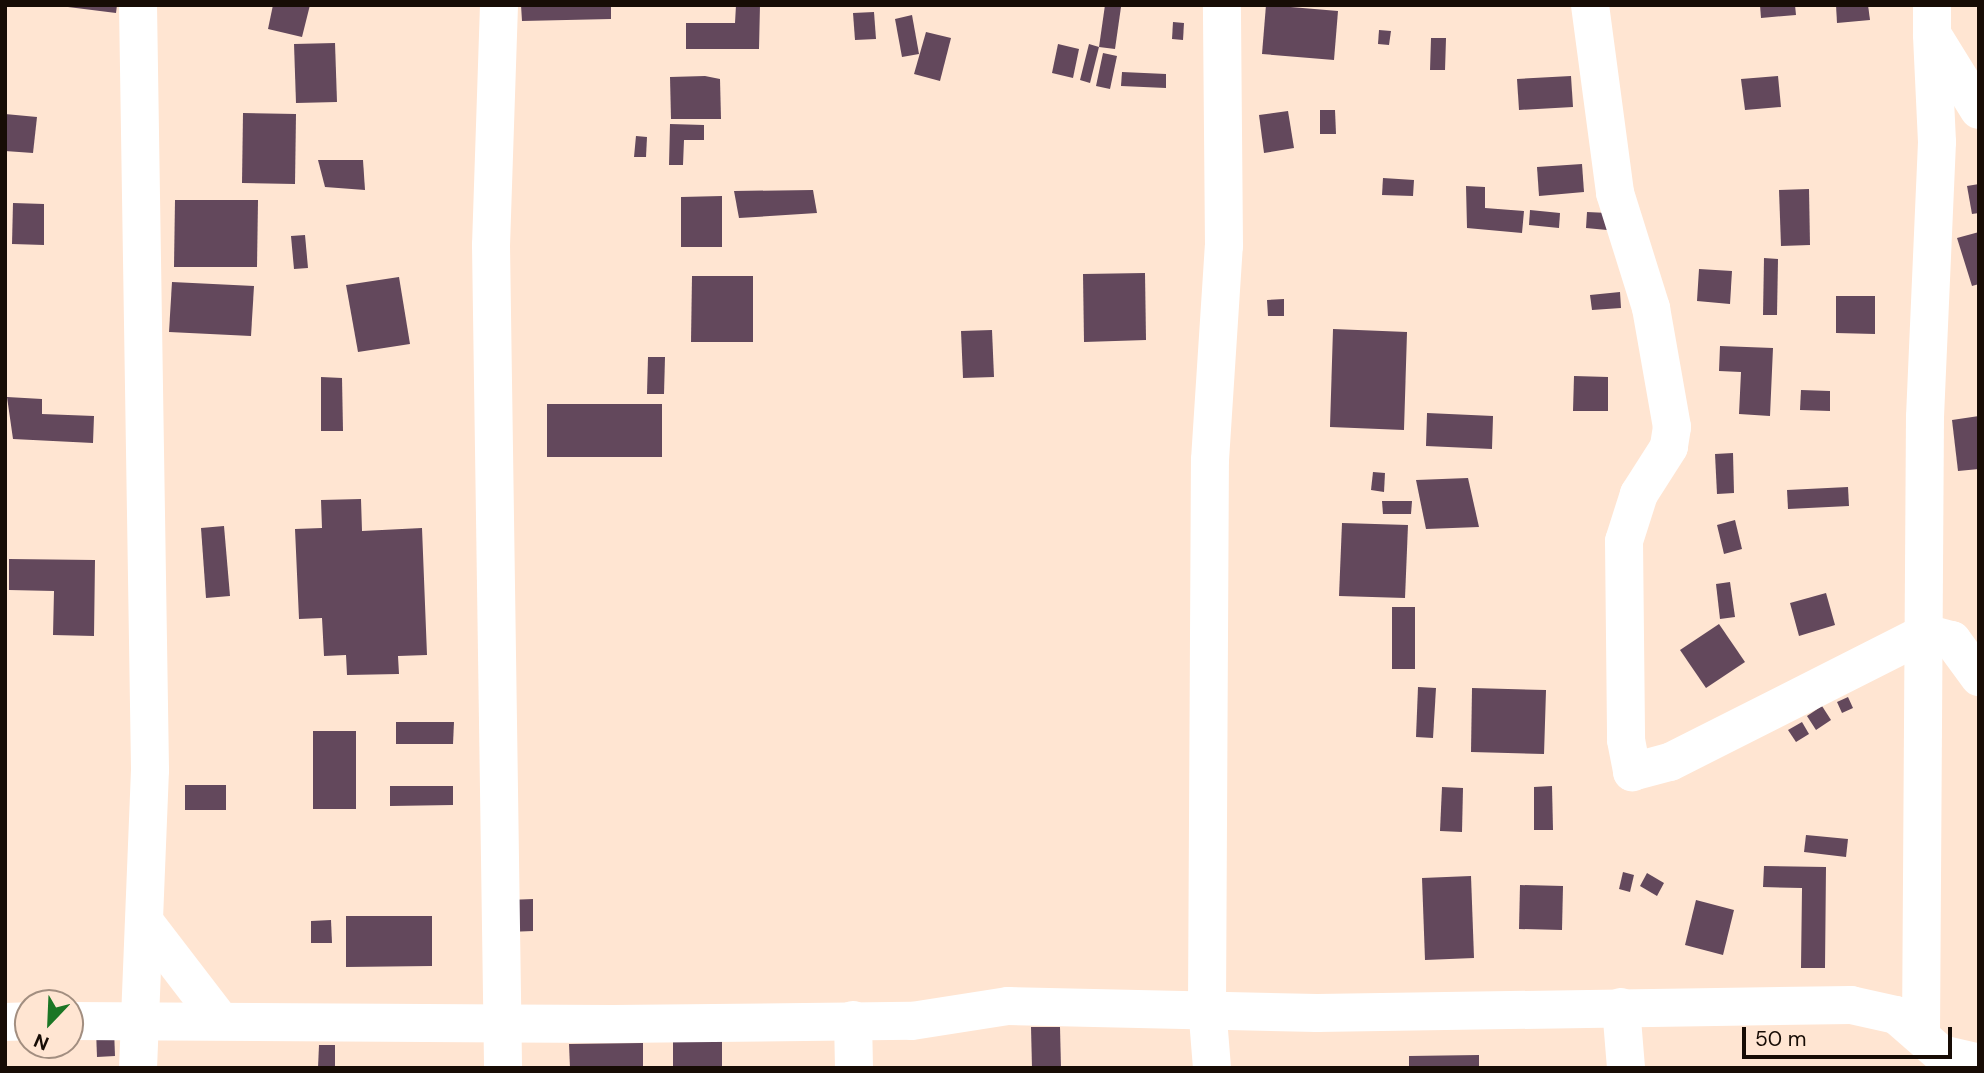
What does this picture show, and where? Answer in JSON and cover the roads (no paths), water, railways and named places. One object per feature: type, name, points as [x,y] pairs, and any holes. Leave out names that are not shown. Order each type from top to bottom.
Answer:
[{"type":"street","points":[[138,5],[150,620],[147,925],[138,1068]]},
{"type":"street","points":[[499,5],[491,245],[500,598],[494,714],[498,940],[506,1021],[503,1068]]},
{"type":"street","points":[[1212,1068],[1207,1006],[1210,460],[1224,246],[1222,5]]},
{"type":"street","points":[[1590,5],[1612,180],[1651,308],[1672,427],[1670,447],[1639,494],[1624,541],[1626,740],[1632,772],[1671,762],[1925,633],[1952,640],[1979,677]]},
{"type":"street","points":[[1921,1034],[1925,417],[1937,142],[1932,20]]},
{"type":"street","points":[[1932,20],[1979,110]]},
{"type":"street","points":[[147,925],[220,1020]]},
{"type":"street","points":[[84,1021],[912,1021],[972,1006],[1207,1006],[1317,1013],[1851,1005],[1896,1015],[1952,1060],[1979,1063]]},
{"type":"street","points":[[1621,1007],[1626,1068]]},
{"type":"street","points":[[853,1020],[854,1068]]}]
